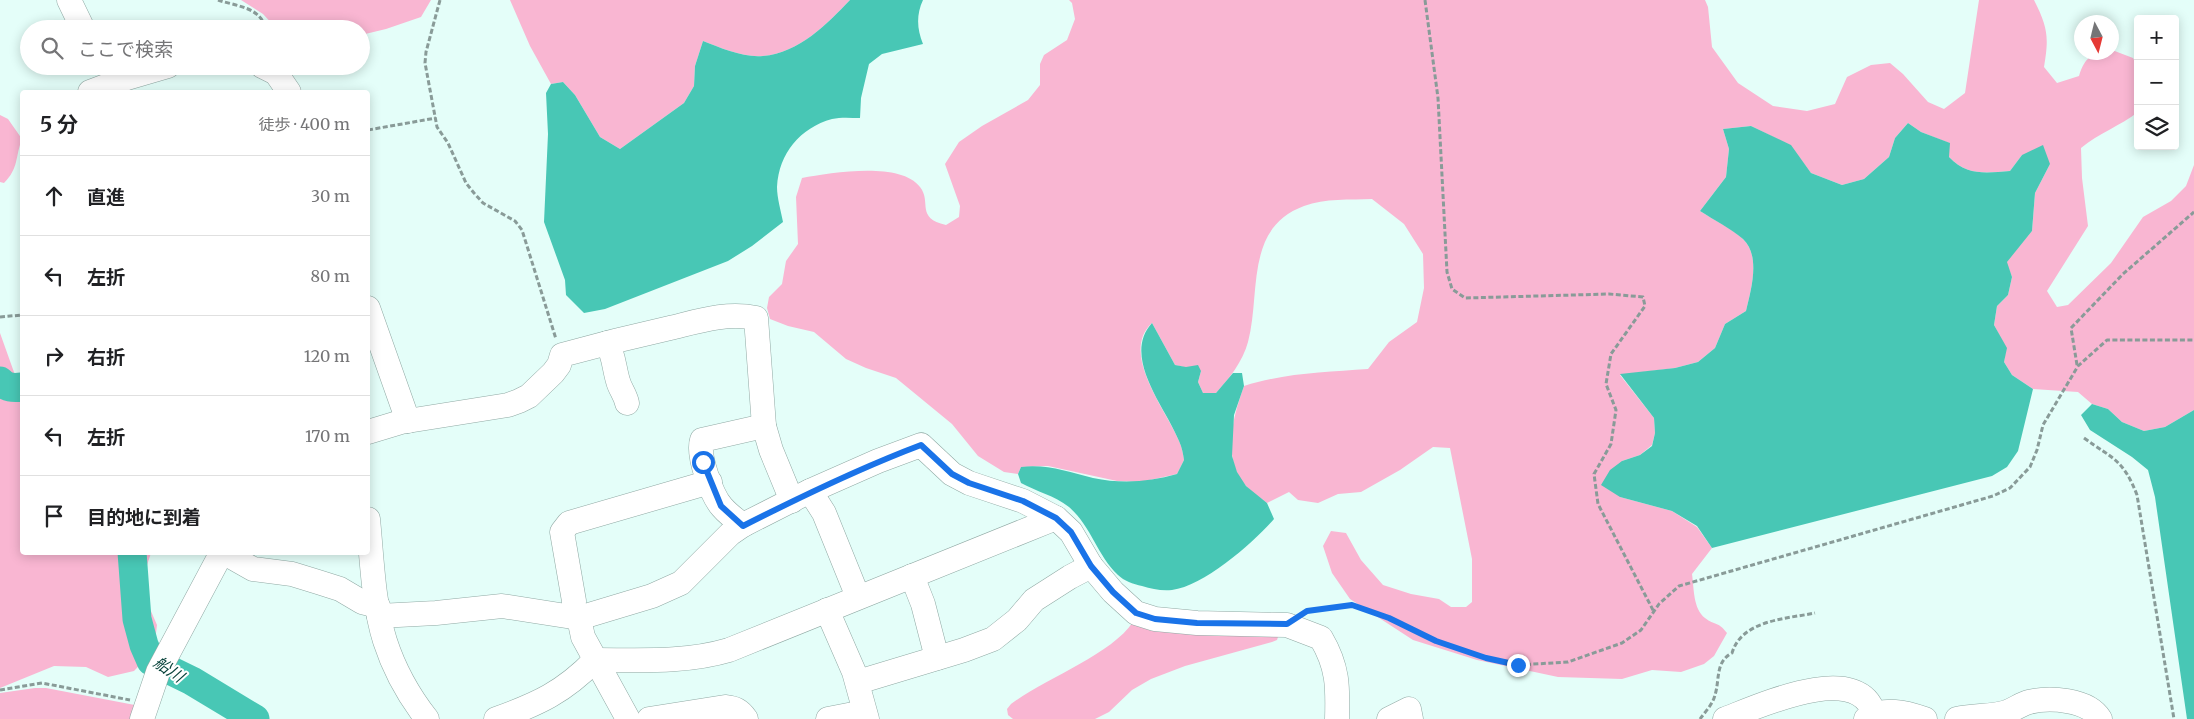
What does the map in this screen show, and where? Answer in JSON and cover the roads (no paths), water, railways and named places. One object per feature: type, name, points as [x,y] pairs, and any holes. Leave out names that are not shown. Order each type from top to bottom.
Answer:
[{"type":"street","points":[[69,0],[79,20]]},
{"type":"street","points":[[94,90],[111,81],[134,75]]},
{"type":"street","points":[[277,75],[288,90]]},
{"type":"street","points":[[370,314],[408,421]]},
{"type":"street","points":[[370,431],[408,421],[508,405],[519,401],[529,396],[553,373],[560,365],[562,356],[718,316],[740,315],[756,318],[764,426],[771,450],[801,496],[824,513],[858,597]]},
{"type":"street","points":[[607,343],[612,352],[618,380],[627,403]]},
{"type":"street","points":[[743,526],[721,506],[710,482],[700,447],[702,440],[764,426]]},
{"type":"street","points":[[228,555],[253,568],[292,574],[340,590],[378,611],[436,613],[502,606],[576,618],[652,596],[681,582],[730,534],[743,526],[801,496],[878,461],[921,445],[952,474],[969,483],[1023,501],[1056,518],[1071,532],[1091,566],[1113,592],[1136,613],[1155,619],[1197,623],[1287,624],[1321,638],[1335,668],[1338,683],[1337,719]]},
{"type":"street","points":[[628,719],[583,637],[576,618],[562,532],[569,523],[710,482]]},
{"type":"street","points":[[496,719],[550,697],[580,676],[595,660],[677,660],[710,656],[1056,518]]},
{"type":"street","points":[[370,537],[378,611],[385,641],[398,674],[427,719]]},
{"type":"street","points":[[145,711],[158,672],[220,555]]},
{"type":"street","points":[[858,682],[964,650],[993,638],[1017,620],[1034,600],[1091,566]]},
{"type":"street","points":[[912,576],[937,658]]},
{"type":"street","points":[[827,610],[858,682],[865,716],[828,719]]},
{"type":"street","points":[[1725,719],[1769,702],[1810,691],[1836,687],[1851,689],[1864,697],[1871,704],[1870,717],[1899,712],[1925,719]]},
{"type":"street","points":[[1957,719],[2007,712],[2030,702],[2056,701],[2076,702],[2088,706],[2100,719]]},
{"type":"street","points":[[649,719],[725,706],[741,712],[746,719]]},
{"type":"street","points":[[1389,719],[1409,709],[1411,719]]},
{"type":"waterway","name":"船川","points":[[0,381],[10,387],[20,387]]},
{"type":"waterway","name":"船川","points":[[132,555],[137,619],[144,645],[151,661],[192,681],[255,719]]}]
